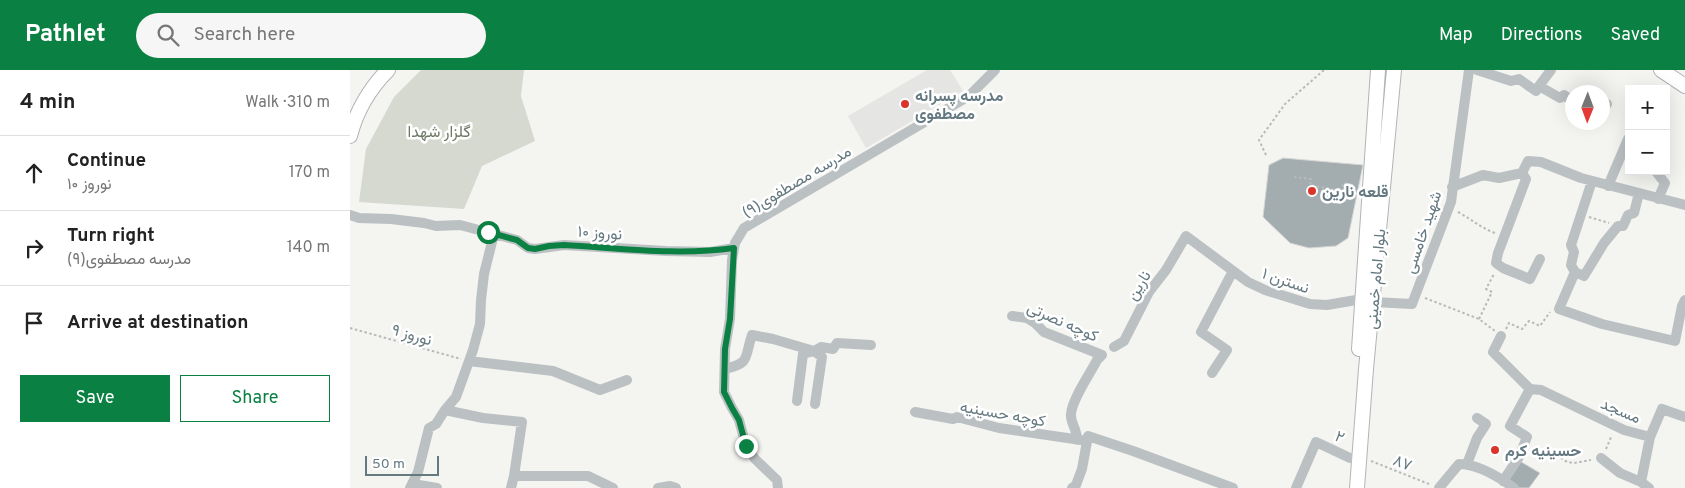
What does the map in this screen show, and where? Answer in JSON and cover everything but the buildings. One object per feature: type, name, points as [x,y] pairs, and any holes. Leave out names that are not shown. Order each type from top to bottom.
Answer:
[{"type":"main road","points":[[350,136],[353,125],[373,86],[388,70]]},
{"type":"main road","name":"بلوار امام خمینی","points":[[1368,301],[1378,70]]},
{"type":"main road","name":"بلوار امام خمینی","points":[[1348,488],[1355,457],[1368,301],[1394,70]]},
{"type":"main road","points":[[1661,70],[1685,86]]},
{"type":"main road","name":"بلوار امام خمینی","points":[[1355,457],[1357,488]]},
{"type":"street","name":"مدرسه مصطفوی(۹)","points":[[778,488],[777,480],[755,459],[746,446],[739,420],[724,392],[735,243],[744,228],[970,96],[995,70]]},
{"type":"street","name":"شهید خامسی","points":[[1368,301],[1412,304],[1416,295],[1451,202],[1469,70]]},
{"type":"street","points":[[1477,70],[1511,82],[1519,79],[1536,91],[1551,70]]},
{"type":"street","points":[[1539,86],[1560,98],[1565,96]]},
{"type":"street","points":[[1608,186],[1625,146]]},
{"type":"street","points":[[1522,173],[1528,161],[1541,162],[1608,186],[1685,205]]},
{"type":"street","points":[[1452,187],[1484,175],[1499,178],[1522,173]]},
{"type":"street","points":[[1522,173],[1526,179],[1496,263],[1530,279],[1540,259]]},
{"type":"street","points":[[1658,199],[1665,183],[1659,175]]},
{"type":"street","points":[[1592,181],[1571,245],[1574,252],[1571,265],[1575,272],[1584,276],[1604,243],[1618,226],[1623,226],[1628,215],[1634,213],[1639,194]]},
{"type":"street","name":"نوروز ۱۰","points":[[350,215],[359,218],[424,222],[436,226],[460,225],[517,240],[528,248],[535,249],[564,245],[710,252],[734,248]]},
{"type":"street","points":[[437,488],[412,486],[418,472],[429,428],[436,424],[456,397],[469,361],[480,324],[484,274],[494,234]]},
{"type":"street","name":"نسترن ۱","points":[[1186,236],[1248,282],[1265,290],[1310,304],[1327,305],[1368,301]]},
{"type":"street","name":"نارین","points":[[1114,348],[1124,341],[1149,292],[1166,270],[1186,236]]},
{"type":"street","points":[[1212,373],[1227,350],[1201,332],[1234,271]]},
{"type":"street","points":[[1575,272],[1559,309],[1602,324],[1675,342],[1682,306],[1685,300]]},
{"type":"street","name":"کوچه نصرتی","points":[[1012,316],[1027,318],[1044,332],[1102,355],[1097,360],[1073,404],[1070,414],[1071,423],[1084,439]]},
{"type":"street","points":[[725,369],[738,366],[744,362],[752,335],[773,338],[814,351],[822,357],[815,404]]},
{"type":"street","name":"مسجد","points":[[1501,336],[1494,352],[1530,389],[1541,390],[1624,430],[1650,437],[1662,409],[1685,417]]},
{"type":"street","points":[[797,401],[802,354],[821,347],[834,349],[837,344],[871,345]]},
{"type":"street","points":[[469,361],[553,371],[600,390],[627,380]]},
{"type":"street","points":[[1503,481],[1519,457],[1527,437],[1510,426],[1530,389]]},
{"type":"street","points":[[445,410],[483,418],[522,422],[511,488]]},
{"type":"street","name":"کوچه حسینیه","points":[[914,412],[953,419],[957,417],[999,428],[1084,439],[1132,451],[1233,488]]},
{"type":"street","points":[[1467,464],[1486,424],[1477,418]]},
{"type":"street","points":[[1601,458],[1620,473],[1645,485],[1650,437]]},
{"type":"street","points":[[1072,488],[1076,486],[1082,469],[1084,439]]},
{"type":"street","name":"۲","points":[[1296,488],[1316,442],[1355,457]]},
{"type":"street","points":[[1439,488],[1459,464],[1467,464],[1514,488]]},
{"type":"street","points":[[514,476],[588,476],[613,488]]},
{"type":"street","points":[[658,488],[670,486],[676,488]]},
{"type":"path","points":[[1266,155],[1259,140],[1285,104],[1324,70]]},
{"type":"path","points":[[1294,177],[1311,179],[1310,185],[1342,191],[1344,183],[1351,184]]},
{"type":"path","points":[[1449,207],[1470,218],[1482,228],[1504,237]]},
{"type":"path","points":[[1581,215],[1623,226]]},
{"type":"path","points":[[1479,318],[1492,292],[1486,289],[1499,266]]},
{"type":"path","points":[[1416,295],[1479,318],[1501,336],[1509,323],[1522,329],[1529,321],[1540,326],[1551,311],[1559,309]]},
{"type":"path","name":"نوروز ۹","points":[[350,328],[469,361]]},
{"type":"path","points":[[1523,445],[1541,451],[1552,452],[1567,462],[1574,463],[1601,458],[1617,426]]},
{"type":"path","name":"۸۷","points":[[1355,457],[1439,488]]},
{"type":"shaded area","name":"مدرسه پسرانه مصطفوی","points":[[927,70],[950,70],[963,91],[866,148],[848,116]]},
{"type":"green space","name":"گلزار شهدا","points":[[421,70],[524,70],[521,96],[535,141],[482,166],[464,209],[359,202],[366,149],[394,97]]},
{"type":"place","name":"مدرسه پسرانه مصطفوی","points":[[905,104]]},
{"type":"place","name":"قلعه نارین","points":[[1312,191]]},
{"type":"place","name":"حسینیه کرم","points":[[1495,450]]},
{"type":"route","points":[[488,232],[517,240],[528,248],[535,249],[564,245],[710,252],[734,248],[730,319],[725,349],[724,392],[739,420],[746,446]]}]
